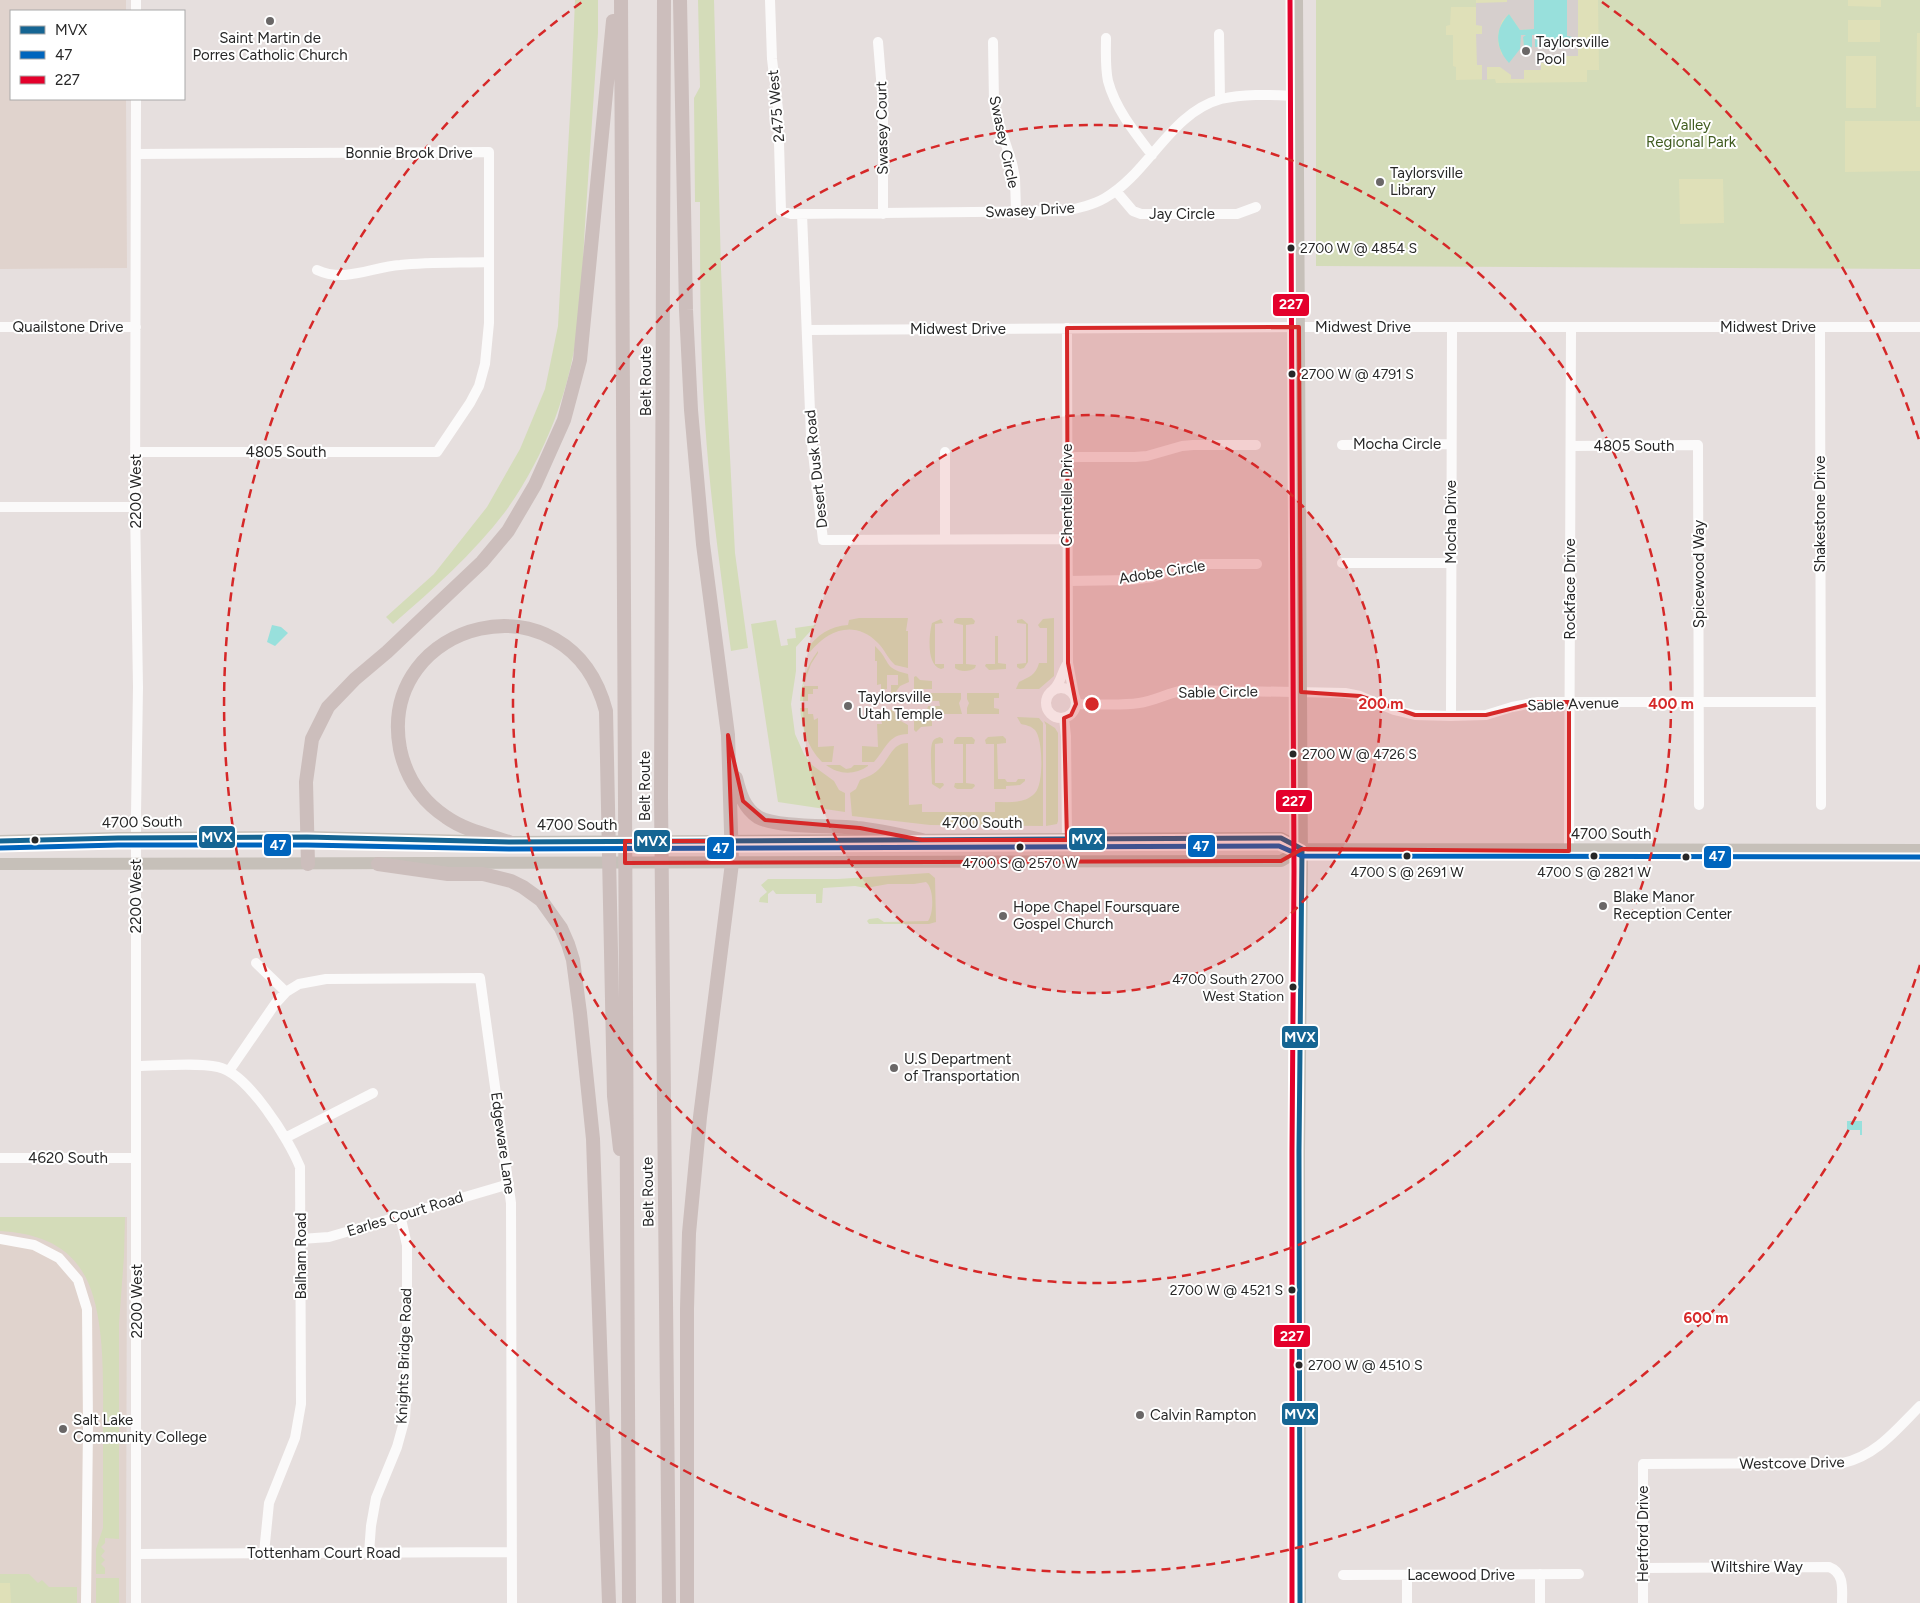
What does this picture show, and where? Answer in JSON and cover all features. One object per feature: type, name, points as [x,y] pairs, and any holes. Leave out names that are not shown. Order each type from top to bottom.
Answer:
[{"type":"highway","points":[[308,864],[306,782],[312,739],[328,707],[355,679],[387,652],[482,562],[508,531],[535,485],[564,420],[580,360],[615,0]]},
{"type":"highway","name":"Belt Route","points":[[621,0],[629,1603]]},
{"type":"highway","name":"Belt Route","points":[[664,0],[661,901],[669,1603]]},
{"type":"highway","points":[[680,0],[686,310],[693,439],[703,544],[728,735],[740,796],[750,810],[760,818],[780,823],[860,828],[922,840]]},
{"type":"highway","points":[[509,842],[462,826],[436,810],[415,786],[407,771],[398,730],[404,696],[420,666],[444,643],[459,635],[492,626],[525,628],[550,637],[577,656],[594,680],[606,711],[614,1096],[619,1146],[627,1192]]},
{"type":"highway","points":[[687,1603],[686,1309],[689,1232],[700,1117],[732,863],[728,735]]},
{"type":"highway","points":[[378,864],[448,874],[483,874],[512,881],[541,900],[552,913],[568,944],[573,960],[582,1030],[593,1139],[609,1603]]},
{"type":"main road","points":[[1297,0],[1302,692],[1299,1151],[1300,1603]]},
{"type":"main road","name":"4700 South","points":[[0,842],[136,838],[306,837],[509,842],[1281,838],[1302,850]]},
{"type":"main road","name":"4700 South","points":[[0,864],[1281,860],[1302,850],[1920,850]]},
{"type":"street","name":"2475 West","points":[[770,0],[772,59],[778,108],[782,211]]},
{"type":"street","points":[[1219,34],[1220,99]]},
{"type":"street","points":[[1106,38],[1106,71],[1114,96],[1138,137],[1152,155]]},
{"type":"street","name":"Swasey Court","points":[[878,42],[882,103],[883,214]]},
{"type":"street","name":"Swasey Circle","points":[[993,42],[994,102],[1012,163],[1015,178],[1016,211]]},
{"type":"street","name":"Swasey Drive","points":[[782,211],[791,214],[883,214],[1065,211],[1080,208],[1100,201],[1116,191],[1191,115],[1204,106],[1220,99],[1247,96],[1298,96]]},
{"type":"street","name":"2200 West","points":[[136,100],[138,686],[136,838],[136,1603]]},
{"type":"street","name":"Bonnie Brook Drive","points":[[136,154],[489,152],[489,341],[479,386],[470,403],[437,452]]},
{"type":"street","name":"Jay Circle","points":[[1116,191],[1133,211],[1141,214],[1237,214],[1256,207]]},
{"type":"street","name":"Desert Dusk Road","points":[[802,214],[811,444],[824,540],[1067,539]]},
{"type":"street","points":[[317,270],[332,275],[344,276],[398,265],[489,262]]},
{"type":"street","name":"Quailstone Drive","points":[[0,327],[136,327]]},
{"type":"street","name":"Midwest Drive","points":[[807,330],[1299,327],[1920,327]]},
{"type":"street","name":"Shakestone Drive","points":[[1820,327],[1821,805]]},
{"type":"street","name":"Chentelle Drive","points":[[1067,328],[1068,663],[1075,699]]},
{"type":"street","name":"Mocha Drive","points":[[1451,716],[1452,328]]},
{"type":"street","name":"Rockface Drive","points":[[1569,851],[1571,328]]},
{"type":"street","points":[[1067,457],[1135,457],[1193,444],[1256,445]]},
{"type":"street","name":"Mocha Circle","points":[[1342,445],[1452,444]]},
{"type":"street","name":"4805 South","points":[[1571,446],[1698,445]]},
{"type":"street","name":"Spicewood Way","points":[[1698,445],[1699,805]]},
{"type":"street","name":"4805 South","points":[[136,452],[437,452]]},
{"type":"street","points":[[945,452],[945,539]]},
{"type":"street","points":[[0,507],[136,507]]},
{"type":"street","points":[[1342,564],[1451,563]]},
{"type":"street","name":"Adobe Circle","points":[[1068,581],[1131,580],[1153,577],[1177,569],[1202,564],[1257,564]]},
{"type":"street","name":"Chentelle Drive","points":[[1064,718],[1053,716],[1046,707],[1048,696],[1060,682],[1068,663]]},
{"type":"street","points":[[1053,690],[1062,688],[1075,699],[1071,715],[1064,718],[1066,736],[1067,840]]},
{"type":"street","name":"Sable Circle","points":[[1075,699],[1136,704],[1148,702],[1170,692],[1184,690],[1302,692]]},
{"type":"street","name":"Sable Avenue","points":[[1302,692],[1344,693],[1360,696],[1394,710],[1415,715],[1451,716],[1486,715],[1538,702],[1820,702]]},
{"type":"street","points":[[256,963],[286,992]]},
{"type":"street","name":"Edgeware Lane","points":[[229,1071],[276,1004],[286,992],[299,984],[326,979],[480,978],[512,1219],[512,1603]]},
{"type":"street","name":"Balham Road","points":[[137,1066],[207,1066],[219,1067],[229,1071],[253,1092],[294,1152],[300,1167],[301,1390],[299,1418],[295,1438],[269,1503],[264,1553]]},
{"type":"street","points":[[285,1138],[373,1093]]},
{"type":"street","name":"4620 South","points":[[0,1158],[136,1158]]},
{"type":"street","name":"Earles Court Road","points":[[301,1239],[328,1237],[508,1184]]},
{"type":"street","name":"Knights Bridge Road","points":[[369,1553],[376,1498],[402,1433],[406,1410],[407,1245],[400,1215]]},
{"type":"street","points":[[0,1239],[17,1240],[34,1245],[59,1258],[78,1280],[85,1302],[88,1332],[86,1603]]},
{"type":"street","name":"Westcove Drive","points":[[1643,1464],[1843,1463],[1860,1458],[1876,1449],[1920,1406]]},
{"type":"street","name":"Hertford Drive","points":[[1643,1464],[1643,1603]]},
{"type":"street","name":"Tottenham Court Road","points":[[136,1554],[512,1552]]},
{"type":"street","name":"Wiltshire Way","points":[[1643,1568],[1829,1567],[1838,1572],[1840,1576],[1842,1603]]},
{"type":"street","points":[[1540,1574],[1540,1603]]},
{"type":"street","name":"Lacewood Drive","points":[[1344,1575],[1579,1574]]},
{"type":"street","points":[[1407,1575],[1407,1603]]},
{"type":"highlighted area","points":[[1299,327],[1301,692],[1360,696],[1415,715],[1486,715],[1538,702],[1569,702],[1569,851],[1302,849],[1281,861],[625,863],[625,841],[732,841],[728,735],[743,801],[765,820],[860,828],[922,840],[1067,840],[1064,718],[1071,715],[1076,704],[1068,663],[1067,328]]},
{"type":"shaded area","points":[[0,0],[126,0],[126,10],[10,10],[10,100],[126,100],[127,268],[0,269]]},
{"type":"shaded area","points":[[1507,0],[1534,0],[1534,29],[1520,30],[1509,14],[1502,21],[1498,34],[1498,43],[1502,55],[1520,35],[1526,35],[1526,37],[1523,37],[1524,47],[1532,47],[1532,35],[1535,35],[1535,47],[1567,37],[1567,0],[1578,0],[1578,56],[1548,56],[1548,63],[1541,63],[1541,70],[1524,70],[1524,79],[1511,79],[1511,75],[1500,67],[1487,67],[1487,80],[1482,80],[1482,65],[1477,65],[1476,34],[1482,34],[1482,26],[1476,25],[1476,3],[1507,2]]},
{"type":"shaded area","name":"Salt Lake Community College","points":[[0,1217],[127,1217],[126,1603],[0,1603]]},
{"type":"green space","points":[[575,0],[598,0],[598,33],[580,309],[569,373],[562,398],[554,422],[532,469],[505,512],[466,557],[393,624],[386,617],[434,574],[487,507],[520,449],[545,389],[558,326]]},
{"type":"green space","points":[[698,0],[714,0],[721,269],[735,553],[748,648],[731,651],[713,508],[703,395],[700,202],[695,202],[694,98],[700,87]]},
{"type":"green space","name":"Valley Regional Park","points":[[1316,0],[1920,0],[1920,269],[1316,266]]},
{"type":"green space","name":"Taylorsville Pool","points":[[1476,0],[1598,0],[1599,70],[1587,70],[1587,82],[1496,83],[1495,79],[1456,80],[1456,67],[1453,66],[1453,35],[1446,35],[1446,26],[1450,25],[1451,7],[1476,7]]},
{"type":"green space","points":[[1848,0],[1881,0],[1881,7],[1848,6]]},
{"type":"green space","points":[[1848,20],[1880,20],[1880,42],[1848,42]]},
{"type":"green space","points":[[1917,33],[1920,33],[1920,107],[1916,107]]},
{"type":"green space","points":[[1846,56],[1876,56],[1876,108],[1846,108]]},
{"type":"green space","points":[[1845,121],[1920,121],[1920,171],[1845,172]]},
{"type":"green space","points":[[1679,179],[1723,179],[1724,223],[1680,224]]},
{"type":"green space","points":[[859,618],[908,618],[906,631],[908,631],[908,668],[895,665],[878,643],[860,631],[842,630],[825,638],[810,652],[806,650],[824,632],[835,627],[848,625],[849,620]]},
{"type":"green space","points":[[957,618],[972,618],[975,621],[974,624],[966,625],[966,664],[976,665],[975,668],[968,671],[955,668],[955,664],[963,664],[963,625],[954,623],[954,620]]},
{"type":"green space","points":[[1054,618],[1054,676],[1039,689],[1016,689],[1019,682],[1034,673],[1039,663],[1047,663],[1047,628],[1040,628],[1038,625],[1043,619]]},
{"type":"green space","points":[[941,619],[943,623],[935,624],[935,664],[944,664],[944,668],[941,669],[936,666],[933,662],[931,656],[930,635],[932,623]]},
{"type":"green space","points":[[1022,619],[1028,624],[1028,662],[1024,668],[1020,669],[1017,667],[1017,664],[1026,663],[1026,624],[1017,623],[1017,620]]},
{"type":"green space","points":[[776,620],[781,646],[788,645],[787,639],[796,638],[795,628],[816,625],[796,647],[796,671],[791,704],[795,734],[804,754],[812,765],[834,781],[839,790],[845,793],[845,812],[778,802],[751,624]]},
{"type":"green space","points":[[995,636],[998,636],[998,663],[1006,664],[1006,669],[989,670],[985,666],[986,664],[995,664]]},
{"type":"green space","points":[[875,646],[891,667],[908,674],[909,682],[900,686],[892,697],[891,685],[898,685],[898,675],[887,675],[887,689],[881,690],[881,684],[877,685]]},
{"type":"green space","points":[[818,651],[803,686],[818,686],[818,689],[813,689],[813,694],[808,694],[808,701],[800,701],[805,674],[810,662]]},
{"type":"green space","points":[[916,676],[920,680],[932,681],[932,689],[914,689],[914,677]]},
{"type":"green space","points":[[926,693],[961,693],[959,703],[962,714],[926,714],[928,706],[940,706],[939,701],[928,701]]},
{"type":"green space","points":[[967,693],[999,693],[999,698],[994,698],[994,708],[999,709],[999,714],[967,714],[969,703]]},
{"type":"green space","points":[[800,708],[808,708],[808,714],[813,714],[814,720],[818,718],[818,747],[834,746],[832,762],[822,762],[809,744],[802,723]]},
{"type":"green space","points":[[888,710],[893,710],[899,720],[908,725],[908,734],[892,739],[874,762],[862,762],[862,746],[878,747],[877,724],[882,724],[881,718],[888,718]]},
{"type":"green space","points":[[1017,717],[1039,718],[1043,723],[1043,826],[930,825],[852,816],[850,793],[856,789],[860,780],[878,770],[895,748],[908,743],[909,805],[922,804],[922,812],[995,812],[995,802],[1016,802],[1031,797],[1038,788],[1040,781],[1040,742],[1035,730],[1021,724]]},
{"type":"green space","points":[[914,718],[932,718],[932,726],[921,727],[916,732],[914,730]]},
{"type":"green space","points":[[1044,721],[1055,728],[1058,733],[1058,821],[1057,824],[1046,826],[1046,725]]},
{"type":"green space","points":[[1003,736],[1006,739],[1006,743],[997,744],[998,779],[1005,779],[1007,782],[1016,782],[1018,779],[1025,779],[1025,781],[1020,785],[1006,786],[1006,789],[994,789],[994,744],[986,744],[985,740],[988,737]]},
{"type":"green space","points":[[940,737],[943,739],[943,743],[935,744],[935,783],[943,783],[944,785],[940,789],[932,784],[931,755],[933,741]]},
{"type":"green space","points":[[957,737],[972,737],[975,740],[974,744],[966,744],[966,783],[974,784],[975,786],[972,789],[957,789],[954,787],[955,783],[963,783],[963,744],[954,744],[954,740]]},
{"type":"green space","points":[[826,765],[840,765],[846,769],[854,765],[868,766],[858,771],[847,773],[836,771]]},
{"type":"green space","points":[[929,873],[935,878],[936,922],[929,924],[869,924],[867,921],[878,918],[884,922],[928,921],[932,901],[931,889],[926,882],[888,884],[866,888],[855,886],[823,888],[822,903],[816,903],[816,894],[776,894],[773,890],[768,894],[768,903],[759,902],[760,898],[767,892],[761,885],[768,879],[838,879]]},
{"type":"green space","points":[[0,1217],[125,1217],[119,1323],[119,1539],[105,1538],[105,1543],[101,1547],[105,1551],[101,1556],[105,1560],[101,1564],[105,1568],[105,1574],[96,1574],[96,1549],[103,1528],[103,1366],[99,1324],[90,1286],[75,1261],[57,1246],[36,1237],[0,1231]]},
{"type":"green space","points":[[0,1574],[29,1574],[38,1583],[42,1580],[49,1587],[77,1587],[77,1603],[0,1603]]},
{"type":"green space","points":[[96,1578],[119,1578],[119,1603],[96,1603]]},
{"type":"green space","points":[[0,1583],[10,1583],[11,1603],[0,1603]]},
{"type":"water","points":[[1534,0],[1567,0],[1567,36],[1572,37],[1572,47],[1535,47],[1535,35],[1532,35],[1532,47],[1524,47],[1523,37],[1526,35],[1521,35],[1520,49],[1509,63],[1499,45],[1498,38],[1501,26],[1509,14],[1520,30],[1534,29]]},
{"type":"water","points":[[272,625],[281,627],[288,633],[275,646],[267,642]]},
{"type":"water","points":[[1847,1121],[1862,1121],[1862,1135],[1860,1135],[1860,1130],[1847,1130]]},
{"type":"transit line","name":"227","points":[[1290,0],[1294,871],[1292,1603]]},
{"type":"transit line","name":"MVX","points":[[0,841],[307,837],[509,842],[1281,838],[1302,849]]},
{"type":"transit line","name":"47","points":[[0,848],[118,845],[307,845],[509,849],[1279,846],[1302,856],[1920,857]]},
{"type":"transit line","name":"MVX","points":[[1300,1603],[1299,1151],[1302,849]]},
{"type":"place","name":"Saint Martin de Porres Catholic Church","points":[[270,21]]},
{"type":"place","name":"Taylorsville Pool","points":[[1526,51]]},
{"type":"place","name":"Taylorsville Library","points":[[1380,182]]},
{"type":"place","name":"2700 W @ 4854 S","points":[[1291,248]]},
{"type":"place","name":"2700 W @ 4791 S","points":[[1292,374]]},
{"type":"place","name":"Taylorsville Utah Temple","points":[[848,706]]},
{"type":"place","name":"2700 W @ 4726 S","points":[[1293,754]]},
{"type":"place","name":"4700 S @ 2570 W","points":[[1020,847]]},
{"type":"place","name":"4700 S @ 2691 W","points":[[1407,856]]},
{"type":"place","name":"4700 S @ 2821 W","points":[[1594,856]]},
{"type":"place","name":"Blake Manor Reception Center","points":[[1603,906]]},
{"type":"place","name":"Hope Chapel Foursquare Gospel Church","points":[[1003,916]]},
{"type":"place","name":"4700 South 2700 West Station","points":[[1293,987]]},
{"type":"place","name":"U.S Department of Transportation","points":[[894,1068]]},
{"type":"place","name":"2700 W @ 4521 S","points":[[1292,1290]]},
{"type":"place","name":"2700 W @ 4510 S","points":[[1299,1365]]},
{"type":"place","name":"Calvin Rampton","points":[[1140,1415]]},
{"type":"place","name":"Salt Lake Community College","points":[[63,1429]]}]
